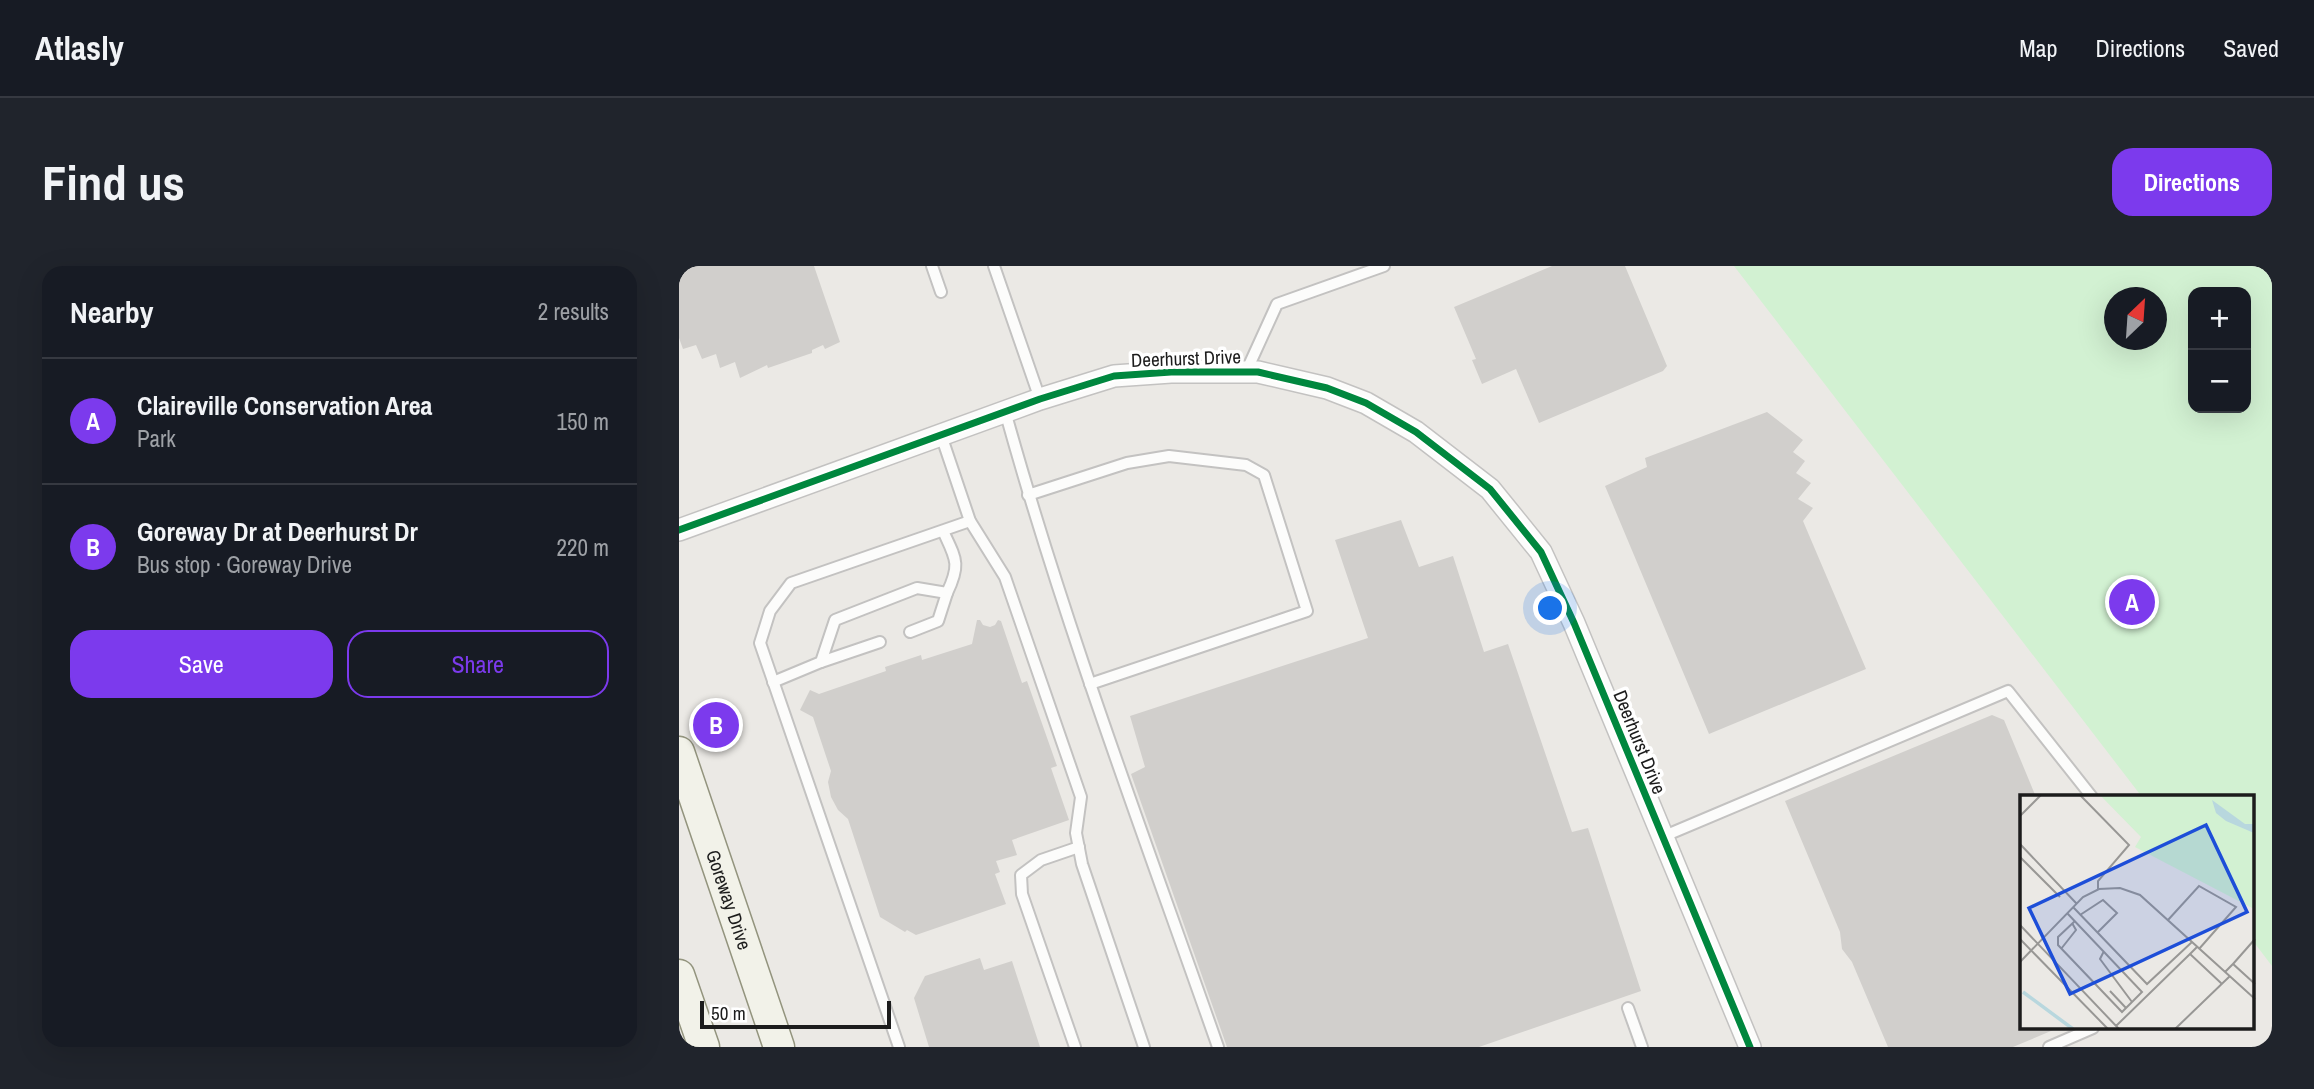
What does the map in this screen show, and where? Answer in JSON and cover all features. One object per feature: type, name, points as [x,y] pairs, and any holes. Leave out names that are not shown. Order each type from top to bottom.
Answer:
[{"type":"main road","name":"Goreway Drive","points":[[679,752],[779,1047]]},
{"type":"main road","points":[[679,975],[704,1047]]},
{"type":"street","name":"Deerhurst Drive","points":[[679,530],[1005,411],[1114,376],[1171,372],[1258,372],[1327,388],[1366,403],[1416,432],[1490,489],[1541,552],[1574,623],[1750,1047]]},
{"type":"lane","points":[[932,266],[941,292]]},
{"type":"lane","points":[[994,266],[1040,399]]},
{"type":"lane","points":[[1246,372],[1277,304],[1384,266]]},
{"type":"lane","points":[[1005,411],[1028,495],[1090,684],[1218,1047]]},
{"type":"lane","points":[[941,435],[969,521],[1005,577],[1081,797],[1076,833],[1081,864],[1144,1047]]},
{"type":"lane","points":[[1028,495],[1127,463],[1169,456],[1246,464],[1264,475],[1307,611],[1090,684]]},
{"type":"lane","points":[[899,1047],[760,643],[770,611],[791,583],[969,521]]},
{"type":"lane","points":[[910,632],[938,621],[957,573],[955,557],[943,531]]},
{"type":"lane","points":[[821,662],[835,620],[917,588],[947,593]]},
{"type":"lane","points":[[773,682],[880,642]]},
{"type":"lane","points":[[1662,837],[2008,691],[2090,795]]},
{"type":"lane","points":[[1075,1047],[1022,894],[1021,875],[1041,860],[1079,847]]},
{"type":"lane","points":[[1628,1008],[1642,1047]]},
{"type":"lane","points":[[2049,1047],[2088,1030]]},
{"type":"green space","points":[[1734,266],[2272,266],[2272,966],[2255,944],[2255,795],[2140,795]]},
{"type":"building","points":[[679,266],[814,266],[840,342],[825,349],[823,345],[812,350],[812,353],[768,368],[767,365],[740,378],[735,362],[720,368],[716,354],[702,359],[696,345],[683,349],[679,338]]},
{"type":"building","points":[[1552,266],[1625,266],[1667,366],[1663,371],[1539,423],[1516,369],[1482,384],[1472,360],[1476,359],[1454,307]]},
{"type":"building","points":[[1767,412],[1803,440],[1793,452],[1805,461],[1796,473],[1811,483],[1798,499],[1813,508],[1803,521],[1866,669],[1709,734],[1605,486],[1647,467],[1645,458]]},
{"type":"building","points":[[1401,520],[1419,567],[1453,556],[1484,652],[1508,644],[1572,832],[1588,828],[1641,991],[1479,1047],[1227,1047],[1131,774],[1145,767],[1130,716],[1368,638],[1335,540]]},
{"type":"building","points":[[977,620],[990,627],[998,620],[1001,621],[1022,683],[1027,681],[1057,766],[1051,768],[1069,820],[1012,840],[1017,855],[996,861],[1000,872],[995,874],[1006,904],[916,935],[907,930],[905,932],[880,917],[848,819],[838,810],[831,797],[828,782],[831,771],[813,717],[800,710],[810,690],[819,694],[886,671],[885,667],[921,655],[922,660],[972,644]]},
{"type":"building","points":[[1992,715],[2004,720],[2035,795],[2020,795],[2020,1030],[2053,1030],[2013,1047],[1888,1047],[1852,962],[1842,949],[1840,932],[1785,801]]},
{"type":"building","points":[[980,958],[984,970],[1012,961],[1040,1047],[929,1047],[914,998],[925,976]]},
{"type":"cycle path","points":[[679,530],[1040,399],[1114,376],[1171,372],[1258,372],[1327,388],[1366,403],[1416,432],[1490,489],[1541,552],[1574,623],[1750,1047]]},
{"type":"place","name":"Claireville Conservation Area","points":[[2132,602]]},
{"type":"place","name":"Goreway Dr at Deerhurst Dr","points":[[716,725]]}]
